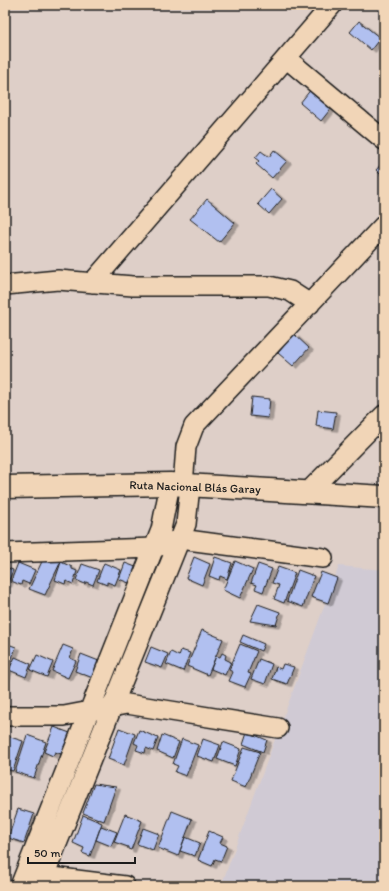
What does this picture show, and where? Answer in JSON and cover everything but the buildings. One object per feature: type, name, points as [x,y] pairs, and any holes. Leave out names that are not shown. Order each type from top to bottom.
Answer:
[{"type":"highway","name":"Ruta Nacional Blás Garay","points":[[5,486],[181,485],[384,497]]},
{"type":"street","points":[[92,283],[332,5]]},
{"type":"street","points":[[286,58],[384,140]]},
{"type":"street","points":[[42,881],[186,524],[181,485],[186,447],[194,426],[384,225]]},
{"type":"street","points":[[5,285],[58,280],[133,286],[269,286],[290,291],[310,304]]},
{"type":"street","points":[[308,492],[384,415]]},
{"type":"street","points":[[20,886],[161,530],[181,485]]},
{"type":"street","points":[[5,553],[154,548],[180,539],[323,558]]},
{"type":"street","points":[[5,716],[64,716],[127,704],[278,728]]},
{"type":"street","points":[[29,886],[42,881],[125,886]]},
{"type":"shaded area","points":[[339,566],[384,570],[384,886],[221,886]]}]
